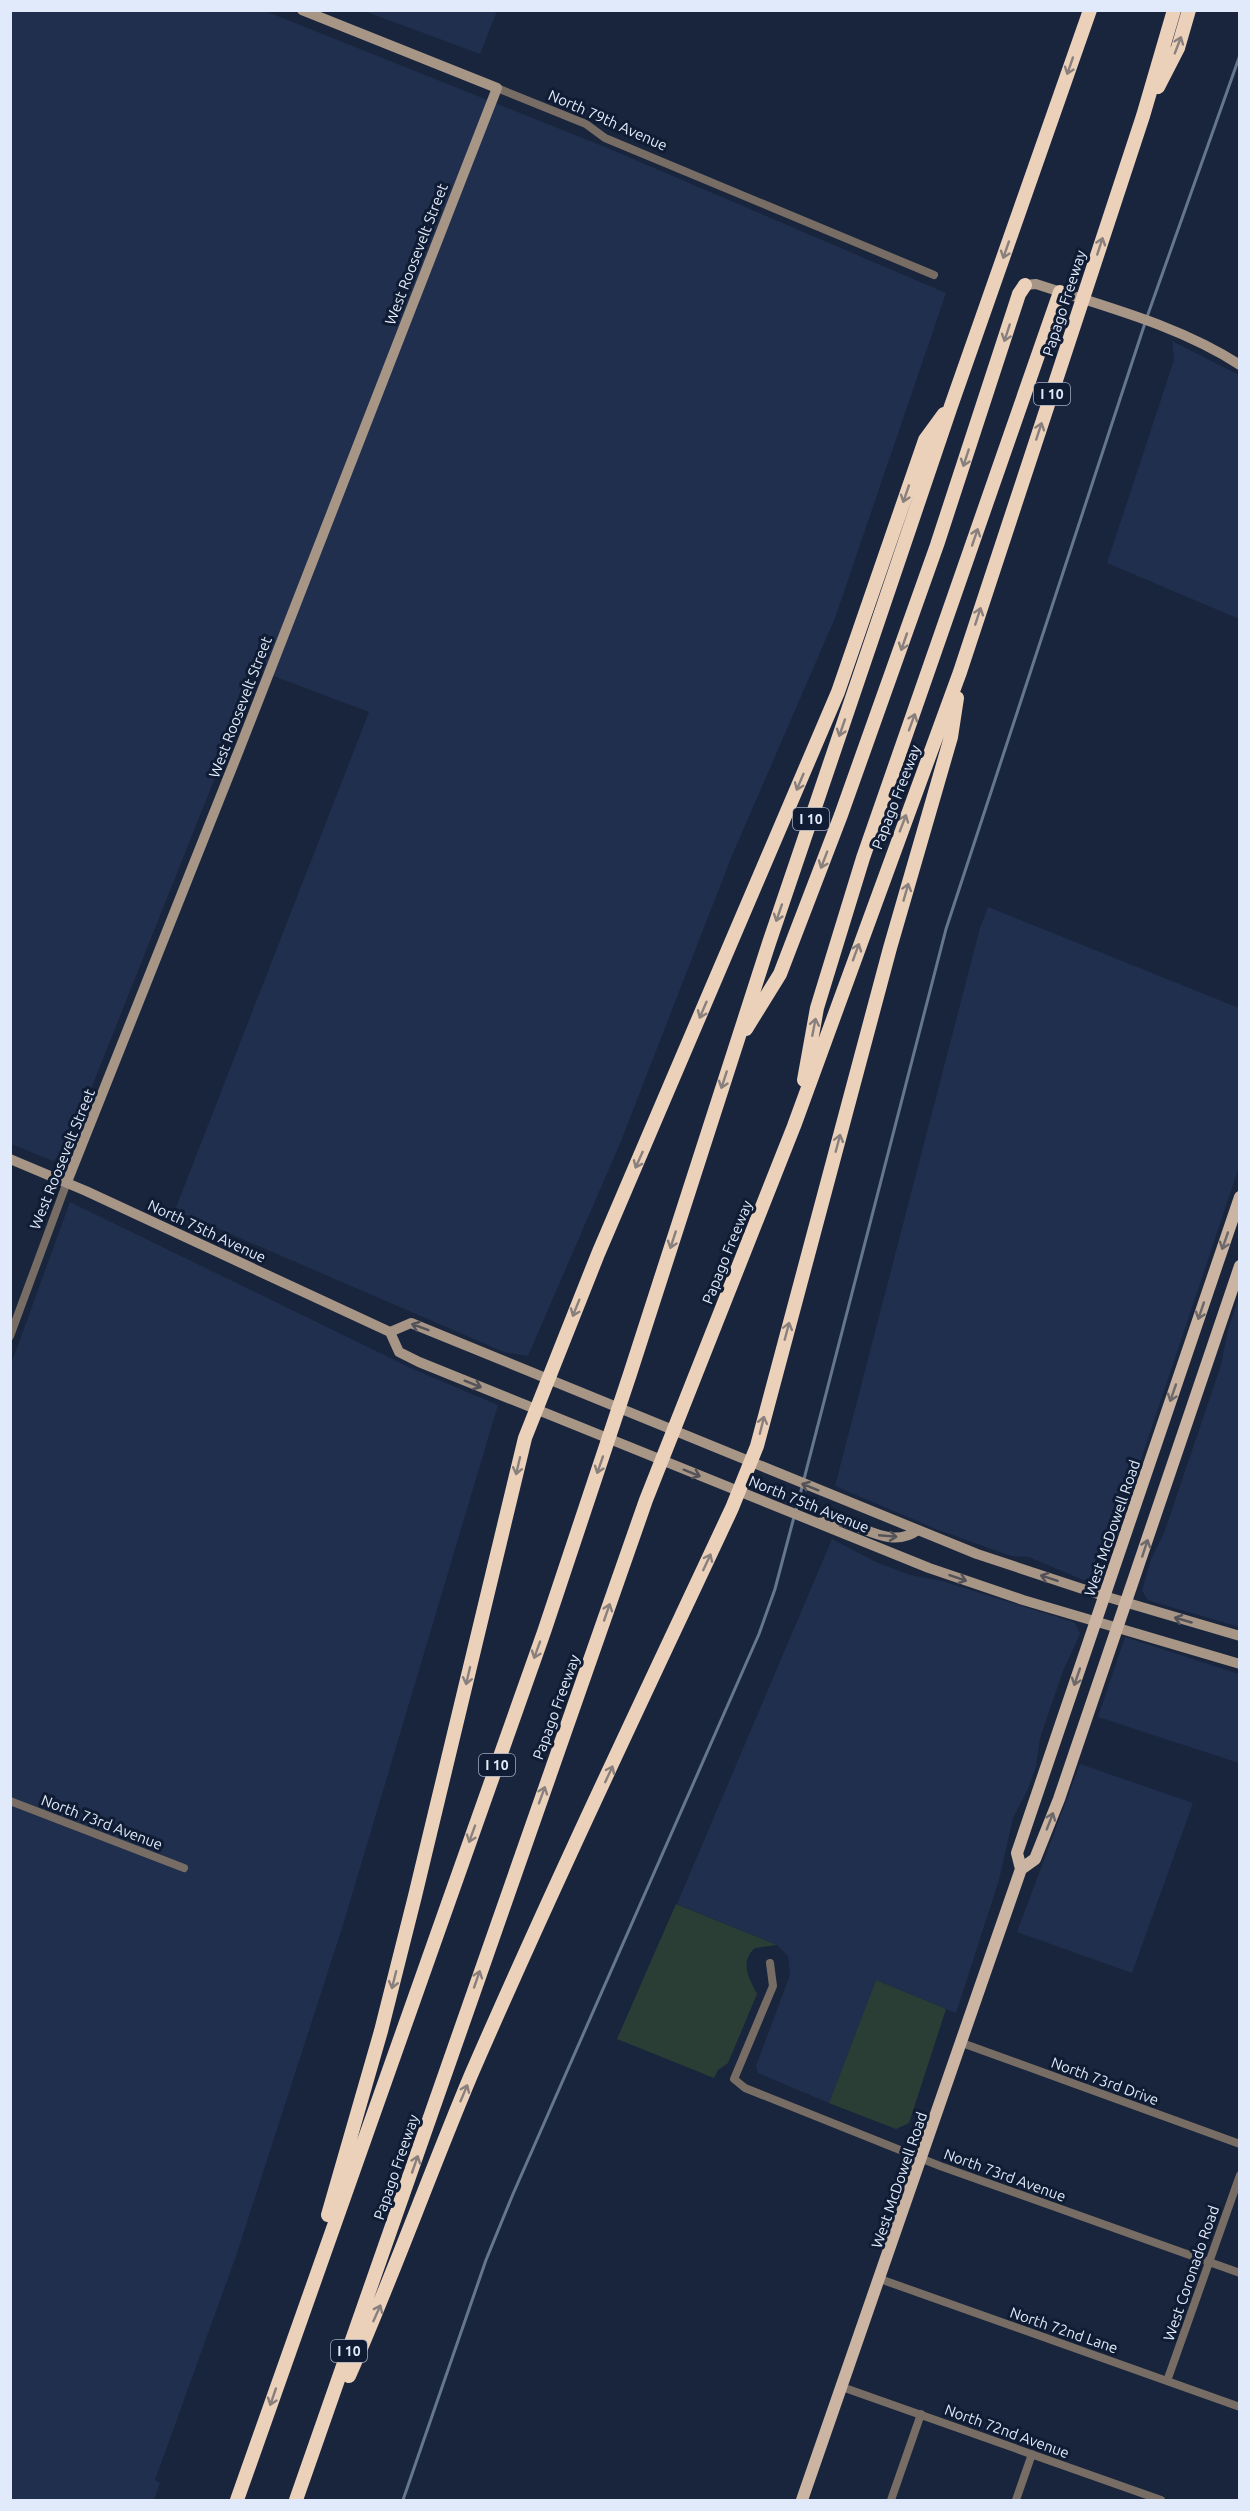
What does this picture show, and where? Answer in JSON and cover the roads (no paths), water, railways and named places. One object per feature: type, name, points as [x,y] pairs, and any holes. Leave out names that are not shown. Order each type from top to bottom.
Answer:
[{"type":"highway","name":"I 10","points":[[237,2500],[544,1632],[735,1047],[951,406],[1090,10]]},
{"type":"highway","name":"Papago Freeway","points":[[296,2500],[646,1500],[794,1126],[960,672],[1143,116],[1174,10]]},
{"type":"highway","points":[[1143,116],[1178,48],[1189,10]]},
{"type":"highway","points":[[735,1047],[780,974],[876,720],[1019,294],[1025,285]]},
{"type":"highway","points":[[794,1126],[817,1008],[863,858],[1060,292]]},
{"type":"highway","points":[[292,2342],[381,2031],[522,1449],[535,1410],[546,1379],[834,702],[925,440],[951,406]]},
{"type":"highway","points":[[303,2482],[391,2281],[431,2170],[501,2008],[739,1492],[757,1446],[890,948],[951,737],[960,672]]},
{"type":"main road","name":"North 79th Avenue","points":[[302,10],[497,88]]},
{"type":"main road","name":"West Roosevelt Street","points":[[67,1182],[497,88]]},
{"type":"main road","points":[[1025,285],[1036,284],[1170,328],[1212,347],[1239,365]]},
{"type":"main road","name":"North 75th Avenue","points":[[10,1159],[67,1182],[390,1332],[399,1352],[559,1420],[929,1568],[1096,1622],[1239,1664]]},
{"type":"main road","name":"West McDowell Road","points":[[802,2500],[1021,1869],[1017,1853],[1239,1197]]},
{"type":"main road","name":"West McDowell Road","points":[[1021,1869],[1035,1859],[1039,1849],[1118,1628],[1239,1266]]},
{"type":"main road","name":"North 75th Avenue","points":[[390,1332],[411,1323],[830,1496],[997,1562],[1239,1636]]},
{"type":"main road","points":[[814,1521],[838,1521],[887,1537],[907,1536],[918,1530]]},
{"type":"street","name":"North 79th Avenue","points":[[497,88],[586,124],[605,138],[934,275]]},
{"type":"street","name":"West Roosevelt Street","points":[[10,1336],[67,1182]]},
{"type":"street","name":"North 73rd Avenue","points":[[10,1801],[184,1868]]},
{"type":"street","name":"North 73rd Avenue","points":[[770,1964],[773,1986],[734,2079],[745,2088],[922,2159],[1239,2273]]},
{"type":"street","name":"North 73rd Drive","points":[[962,2043],[1239,2144]]},
{"type":"street","name":"West Coronado Road","points":[[1167,2381],[1239,2175]]},
{"type":"street","name":"North 72nd Lane","points":[[880,2279],[1239,2407]]},
{"type":"street","name":"North 72nd Avenue","points":[[842,2387],[1032,2454],[1143,2498],[1161,2500]]},
{"type":"street","points":[[891,2500],[921,2414]]},
{"type":"street","points":[[1016,2500],[1032,2454]]},
{"type":"waterway","points":[[1147,317],[1240,55]]},
{"type":"waterway","points":[[796,1510],[946,929],[1145,323]]},
{"type":"waterway","points":[[403,2500],[486,2260],[759,1634],[775,1589],[794,1517]]}]
